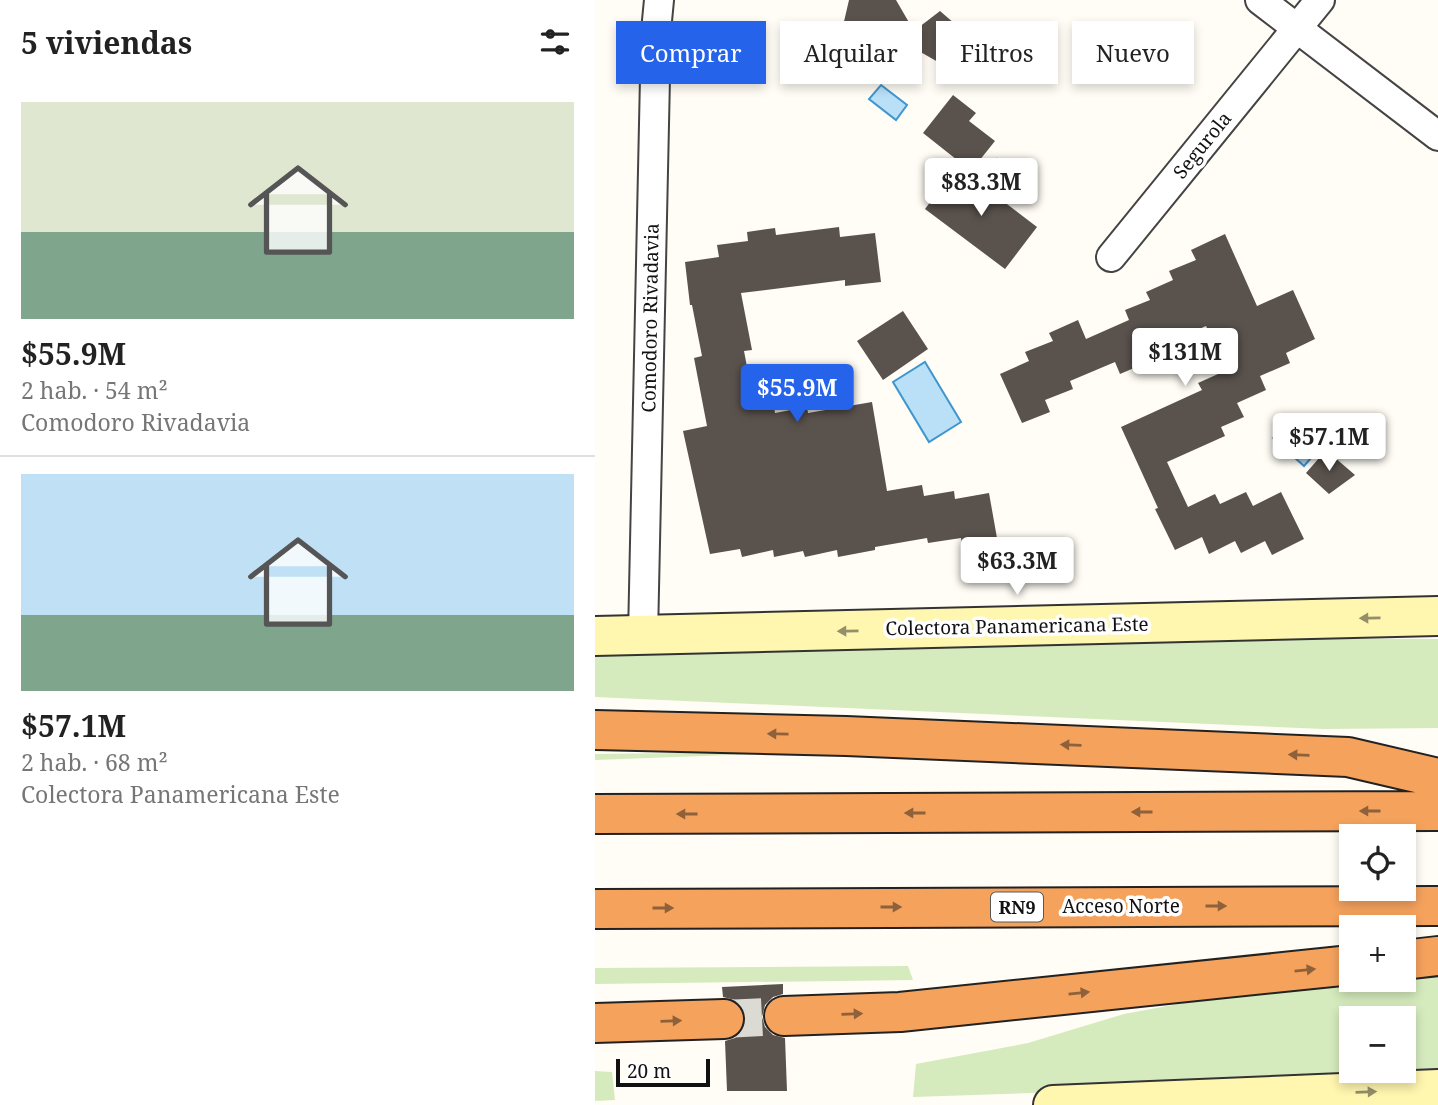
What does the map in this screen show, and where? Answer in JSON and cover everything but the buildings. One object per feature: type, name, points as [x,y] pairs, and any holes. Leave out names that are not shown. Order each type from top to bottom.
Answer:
[{"type":"highway","points":[[595,730],[846,736],[1348,757],[1438,778]]},
{"type":"highway","points":[[595,814],[1438,811]]},
{"type":"highway","name":"Acceso Norte","points":[[595,909],[1438,905]]},
{"type":"highway","points":[[1416,959],[1438,956]]},
{"type":"highway","points":[[784,1016],[900,1012],[1339,966]]},
{"type":"highway","points":[[595,1023],[724,1019]]},
{"type":"street","name":"Comodoro Rivadavia","points":[[643,636],[659,0]]},
{"type":"street","points":[[1261,0],[1438,136]]},
{"type":"street","name":"Segurola","points":[[1111,257],[1320,0]]},
{"type":"street","name":"Colectora Panamericana Este","points":[[595,636],[1438,616]]},
{"type":"street","points":[[1053,1105],[1438,1089]]},
{"type":"green space","points":[[1255,638],[1438,639],[1438,728],[1324,729],[595,697],[595,655]]},
{"type":"green space","points":[[842,751],[595,760],[595,754]]},
{"type":"green space","points":[[908,966],[913,980],[595,984],[595,968]]},
{"type":"green space","points":[[1438,967],[1438,1079],[1416,1080],[1416,1006],[1339,1006],[1339,1082],[913,1097],[916,1064],[1028,1043],[1124,1014],[1298,982],[1339,981],[1339,992],[1416,992],[1416,970]]},
{"type":"green space","points":[[595,1071],[612,1072],[615,1100],[595,1101]]},
{"type":"water","points":[[881,85],[907,105],[896,120],[869,99]]},
{"type":"water","points":[[997,159],[1025,184],[1012,198],[984,173]]},
{"type":"water","points":[[925,362],[961,422],[929,442],[893,382]]},
{"type":"water","points":[[1288,422],[1318,450],[1304,466],[1273,438]]},
{"type":"tunnel","points":[[724,1019],[784,1016]]}]
